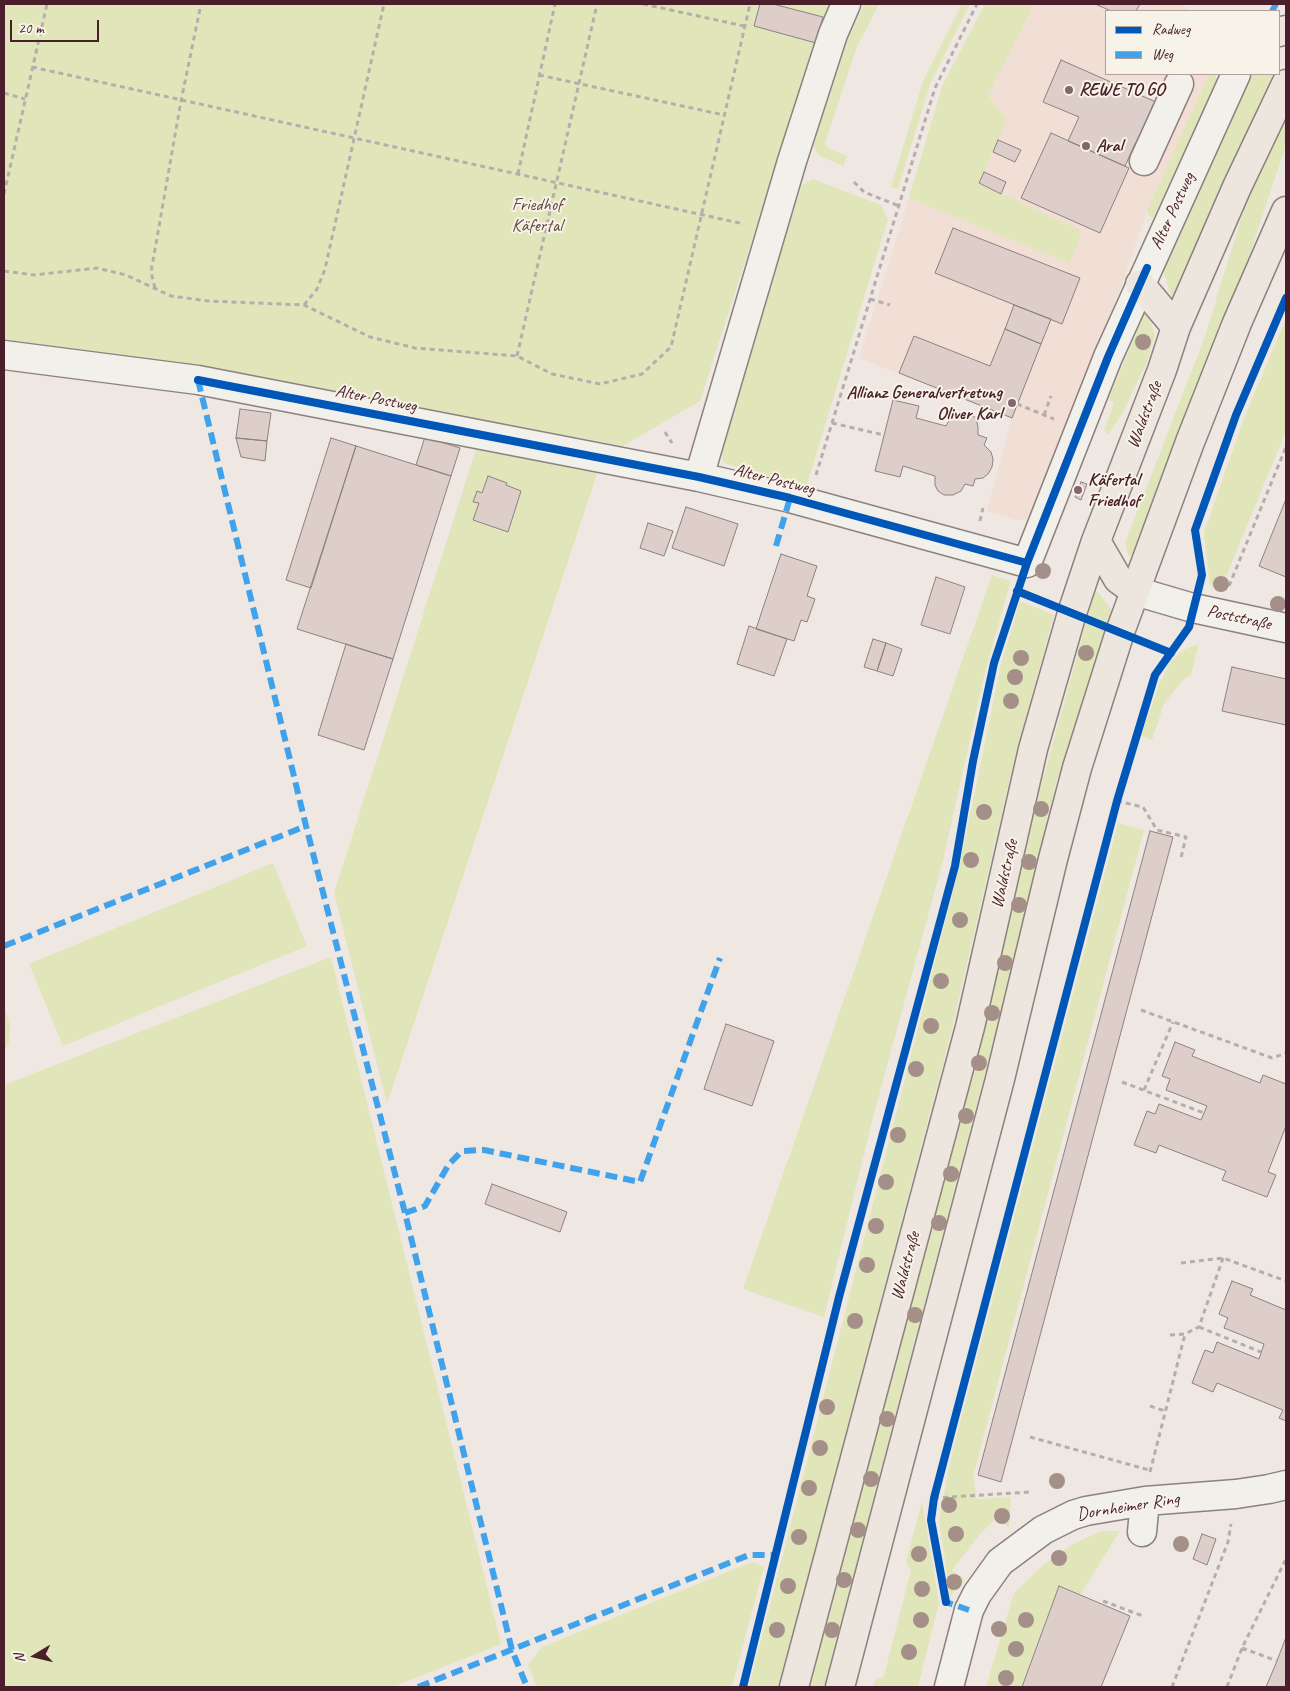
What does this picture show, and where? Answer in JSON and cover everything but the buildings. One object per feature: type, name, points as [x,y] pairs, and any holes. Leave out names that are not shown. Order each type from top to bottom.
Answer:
[{"type":"main road","name":"Waldstraße","points":[[794,1687],[970,1027],[1033,749],[1072,613],[1096,541],[1162,370],[1176,327],[1237,187],[1286,84]]},
{"type":"main road","points":[[840,1687],[1000,1079],[1053,858],[1077,768],[1120,632],[1208,396],[1237,323],[1286,211]]},
{"type":"main road","points":[[1140,284],[1176,327]]},
{"type":"main road","points":[[1096,541],[1118,579],[1135,591]]},
{"type":"street","points":[[699,477],[770,232],[833,34],[846,4]]},
{"type":"street","name":"Alter Postweg","points":[[4,355],[198,380],[699,477],[807,503],[1027,562],[1108,357],[1236,75]]},
{"type":"street","points":[[1144,161],[1179,84]]},
{"type":"street","name":"Poststraße","points":[[1135,591],[1218,614],[1286,628]]},
{"type":"street","name":"Dornheimer Ring","points":[[949,1687],[969,1610],[986,1580],[1000,1562],[1043,1530],[1073,1515],[1086,1511],[1145,1501],[1236,1494],[1269,1489],[1286,1484]]},
{"type":"street","points":[[1142,1532],[1145,1501]]},
{"type":"path","points":[[4,194],[47,4]]},
{"type":"path","points":[[155,288],[151,272],[181,101],[201,4]]},
{"type":"path","points":[[304,305],[317,289],[324,270],[384,4]]},
{"type":"path","points":[[518,174],[555,4]]},
{"type":"path","points":[[517,356],[597,4]]},
{"type":"path","points":[[643,4],[744,26]]},
{"type":"path","points":[[4,272],[34,276],[97,268],[126,275],[171,296],[208,301],[304,305],[370,337],[416,348],[517,356],[552,374],[600,384],[642,374],[671,347],[750,4]]},
{"type":"path","points":[[807,503],[935,88],[977,4]]},
{"type":"path","points":[[32,68],[750,225],[770,232]]},
{"type":"path","points":[[540,75],[724,115]]},
{"type":"path","points":[[4,93],[25,99]]},
{"type":"path","points":[[854,182],[864,192],[898,206]]},
{"type":"path","points":[[870,299],[890,305]]},
{"type":"path","points":[[1017,404],[1044,415],[1051,396]]},
{"type":"path","points":[[832,423],[884,435]]},
{"type":"path","points":[[1218,614],[1286,447]]},
{"type":"path","points":[[1117,801],[1143,807],[1157,830],[1186,837],[1182,858]]},
{"type":"path","points":[[1141,1010],[1272,1058],[1286,1053]]},
{"type":"path","points":[[1144,1090],[1173,1022]]},
{"type":"path","points":[[1122,1082],[1204,1113]]},
{"type":"path","points":[[1170,1335],[1185,1334],[1199,1327],[1223,1258]]},
{"type":"path","points":[[1182,1263],[1223,1258],[1286,1281]]},
{"type":"path","points":[[1199,1327],[1261,1352]]},
{"type":"path","points":[[1145,1501],[1150,1470],[1185,1334]]},
{"type":"path","points":[[1150,1406],[1165,1411]]},
{"type":"path","points":[[1030,1436],[1150,1470]]},
{"type":"path","points":[[934,1498],[1030,1492]]},
{"type":"path","points":[[1172,1687],[1228,1542],[1236,1494]]},
{"type":"path","points":[[1227,1687],[1242,1648],[1286,1561]]},
{"type":"path","points":[[1103,1601],[1143,1616]]},
{"type":"path","points":[[1242,1648],[1277,1661]]},
{"type":"shaded area","points":[[1034,4],[1178,4],[1189,8],[1190,10],[1105,10],[1105,75],[1209,75],[1147,210],[1122,284],[1029,518],[1021,520],[1015,520],[987,511],[1012,418],[859,358],[909,198],[1071,264],[1081,231],[979,183],[1007,120],[988,95]]},
{"type":"green space","name":"Friedhof Käfertal","points":[[4,4],[832,4],[815,45],[700,401],[623,446],[342,393],[4,343]]},
{"type":"green space","points":[[864,4],[879,4],[856,49],[825,143],[828,148],[847,156],[843,166],[818,155],[813,146],[847,41]]},
{"type":"green space","points":[[962,4],[970,4],[930,84],[898,189],[891,187],[923,81]]},
{"type":"green space","points":[[985,4],[1034,4],[988,95],[1007,120],[979,183],[1082,231],[1070,264],[909,198],[942,86]]},
{"type":"green space","points":[[1209,75],[1215,75],[1217,80],[1153,218],[1148,215],[1147,210]]},
{"type":"green space","points":[[1252,75],[1273,75],[1172,298],[1163,271]]},
{"type":"green space","points":[[1286,120],[1286,145],[1246,266],[1133,554],[1128,556],[1125,543],[1204,339],[1248,196]]},
{"type":"green space","points":[[813,179],[881,205],[888,219],[806,488],[724,463],[719,449],[802,185]]},
{"type":"green space","points":[[1145,312],[1155,334],[1147,362],[1123,412],[1108,435],[1104,430],[1114,404],[1109,398]]},
{"type":"green space","points":[[1286,318],[1286,431],[1221,589],[1210,586],[1204,533],[1244,418]]},
{"type":"green space","points":[[477,446],[598,471],[387,1104],[334,893]]},
{"type":"green space","points":[[992,575],[1008,580],[1010,584],[984,676],[943,861],[872,1121],[824,1317],[743,1289]]},
{"type":"green space","points":[[1095,591],[1099,593],[1112,610],[1056,783],[1004,1000],[824,1687],[810,1687],[984,1027],[1041,786]]},
{"type":"green space","points":[[1020,601],[1054,615],[1013,765],[949,1041],[779,1687],[749,1687],[959,868],[1001,664]]},
{"type":"green space","points":[[1199,644],[1191,675],[1182,681],[1164,704],[1152,740],[1141,736],[1158,687],[1171,660],[1185,649]]},
{"type":"green space","points":[[1118,823],[1144,830],[973,1477],[977,1499],[1011,1497],[1009,1528],[997,1518],[980,1534],[952,1570],[965,1580],[950,1596],[939,1519],[952,1453]]},
{"type":"green space","points":[[273,863],[307,946],[63,1046],[29,964]]},
{"type":"green space","points":[[331,957],[501,1644],[393,1687],[4,1687],[4,1085]]},
{"type":"green space","points":[[4,1006],[10,1026],[9,1042],[4,1053]]},
{"type":"green space","points":[[922,1501],[939,1603],[918,1687],[873,1687],[875,1680],[884,1676],[911,1570],[906,1562]]},
{"type":"green space","points":[[1101,1531],[1120,1531],[1080,1595],[1059,1587],[1022,1687],[986,1687],[1014,1593],[1042,1566],[1071,1545]]},
{"type":"green space","points":[[752,1562],[764,1566],[732,1687],[537,1687],[528,1665],[542,1647]]},
{"type":"marked path","points":[[1273,10],[1276,4]]},
{"type":"marked path","points":[[198,380],[306,826],[405,1213],[512,1650],[527,1687]]},
{"type":"marked path","points":[[776,546],[790,498]]},
{"type":"marked path","points":[[4,946],[306,826]]},
{"type":"marked path","points":[[405,1213],[425,1206],[449,1164],[462,1151],[484,1150],[640,1182],[720,958]]},
{"type":"marked path","points":[[418,1687],[749,1555],[776,1555]]},
{"type":"marked path","points":[[946,1597],[946,1602],[969,1610]]},
{"type":"cycle path","points":[[743,1687],[839,1297],[955,866],[973,761],[994,663],[1027,563],[1108,357],[1147,268]]},
{"type":"cycle path","points":[[946,1602],[931,1520],[934,1498],[1117,801],[1155,675],[1189,627],[1202,575],[1195,530],[1236,415],[1286,298]]},
{"type":"cycle path","points":[[198,380],[699,477],[790,498],[1027,563]]},
{"type":"cycle path","points":[[1017,591],[1171,653]]},
{"type":"place","name":"REWE TO GO","points":[[1069,90]]},
{"type":"place","name":"Aral","points":[[1086,146]]},
{"type":"place","name":"Allianz Generalvertretung Oliver Karl","points":[[1012,403]]},
{"type":"place","name":"Käfertal Friedhof","points":[[1078,490]]}]
